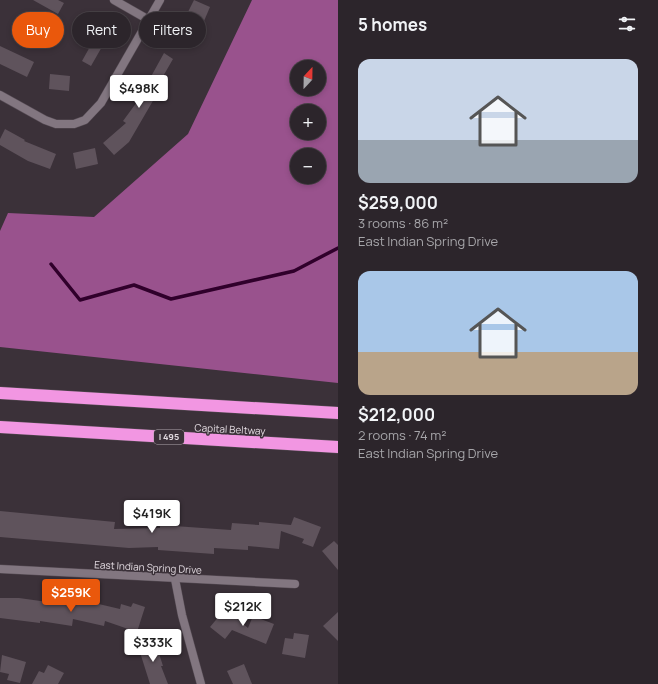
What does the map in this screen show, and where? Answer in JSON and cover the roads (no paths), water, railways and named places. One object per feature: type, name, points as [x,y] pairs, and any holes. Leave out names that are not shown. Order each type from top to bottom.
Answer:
[{"type":"highway","points":[[0,393],[338,413]]},
{"type":"highway","name":"Capital Beltway","points":[[0,427],[338,447]]},
{"type":"street","points":[[114,0],[139,15]]},
{"type":"street","points":[[153,12],[160,0]]},
{"type":"street","points":[[0,95],[45,120],[56,124],[74,124],[85,120],[101,103],[139,36]]},
{"type":"street","name":"East Indian Spring Drive","points":[[0,569],[295,584]]},
{"type":"street","points":[[175,579],[182,615],[201,684]]},
{"type":"waterway","points":[[51,264],[80,300],[134,285],[171,299],[294,271],[338,248]]}]
